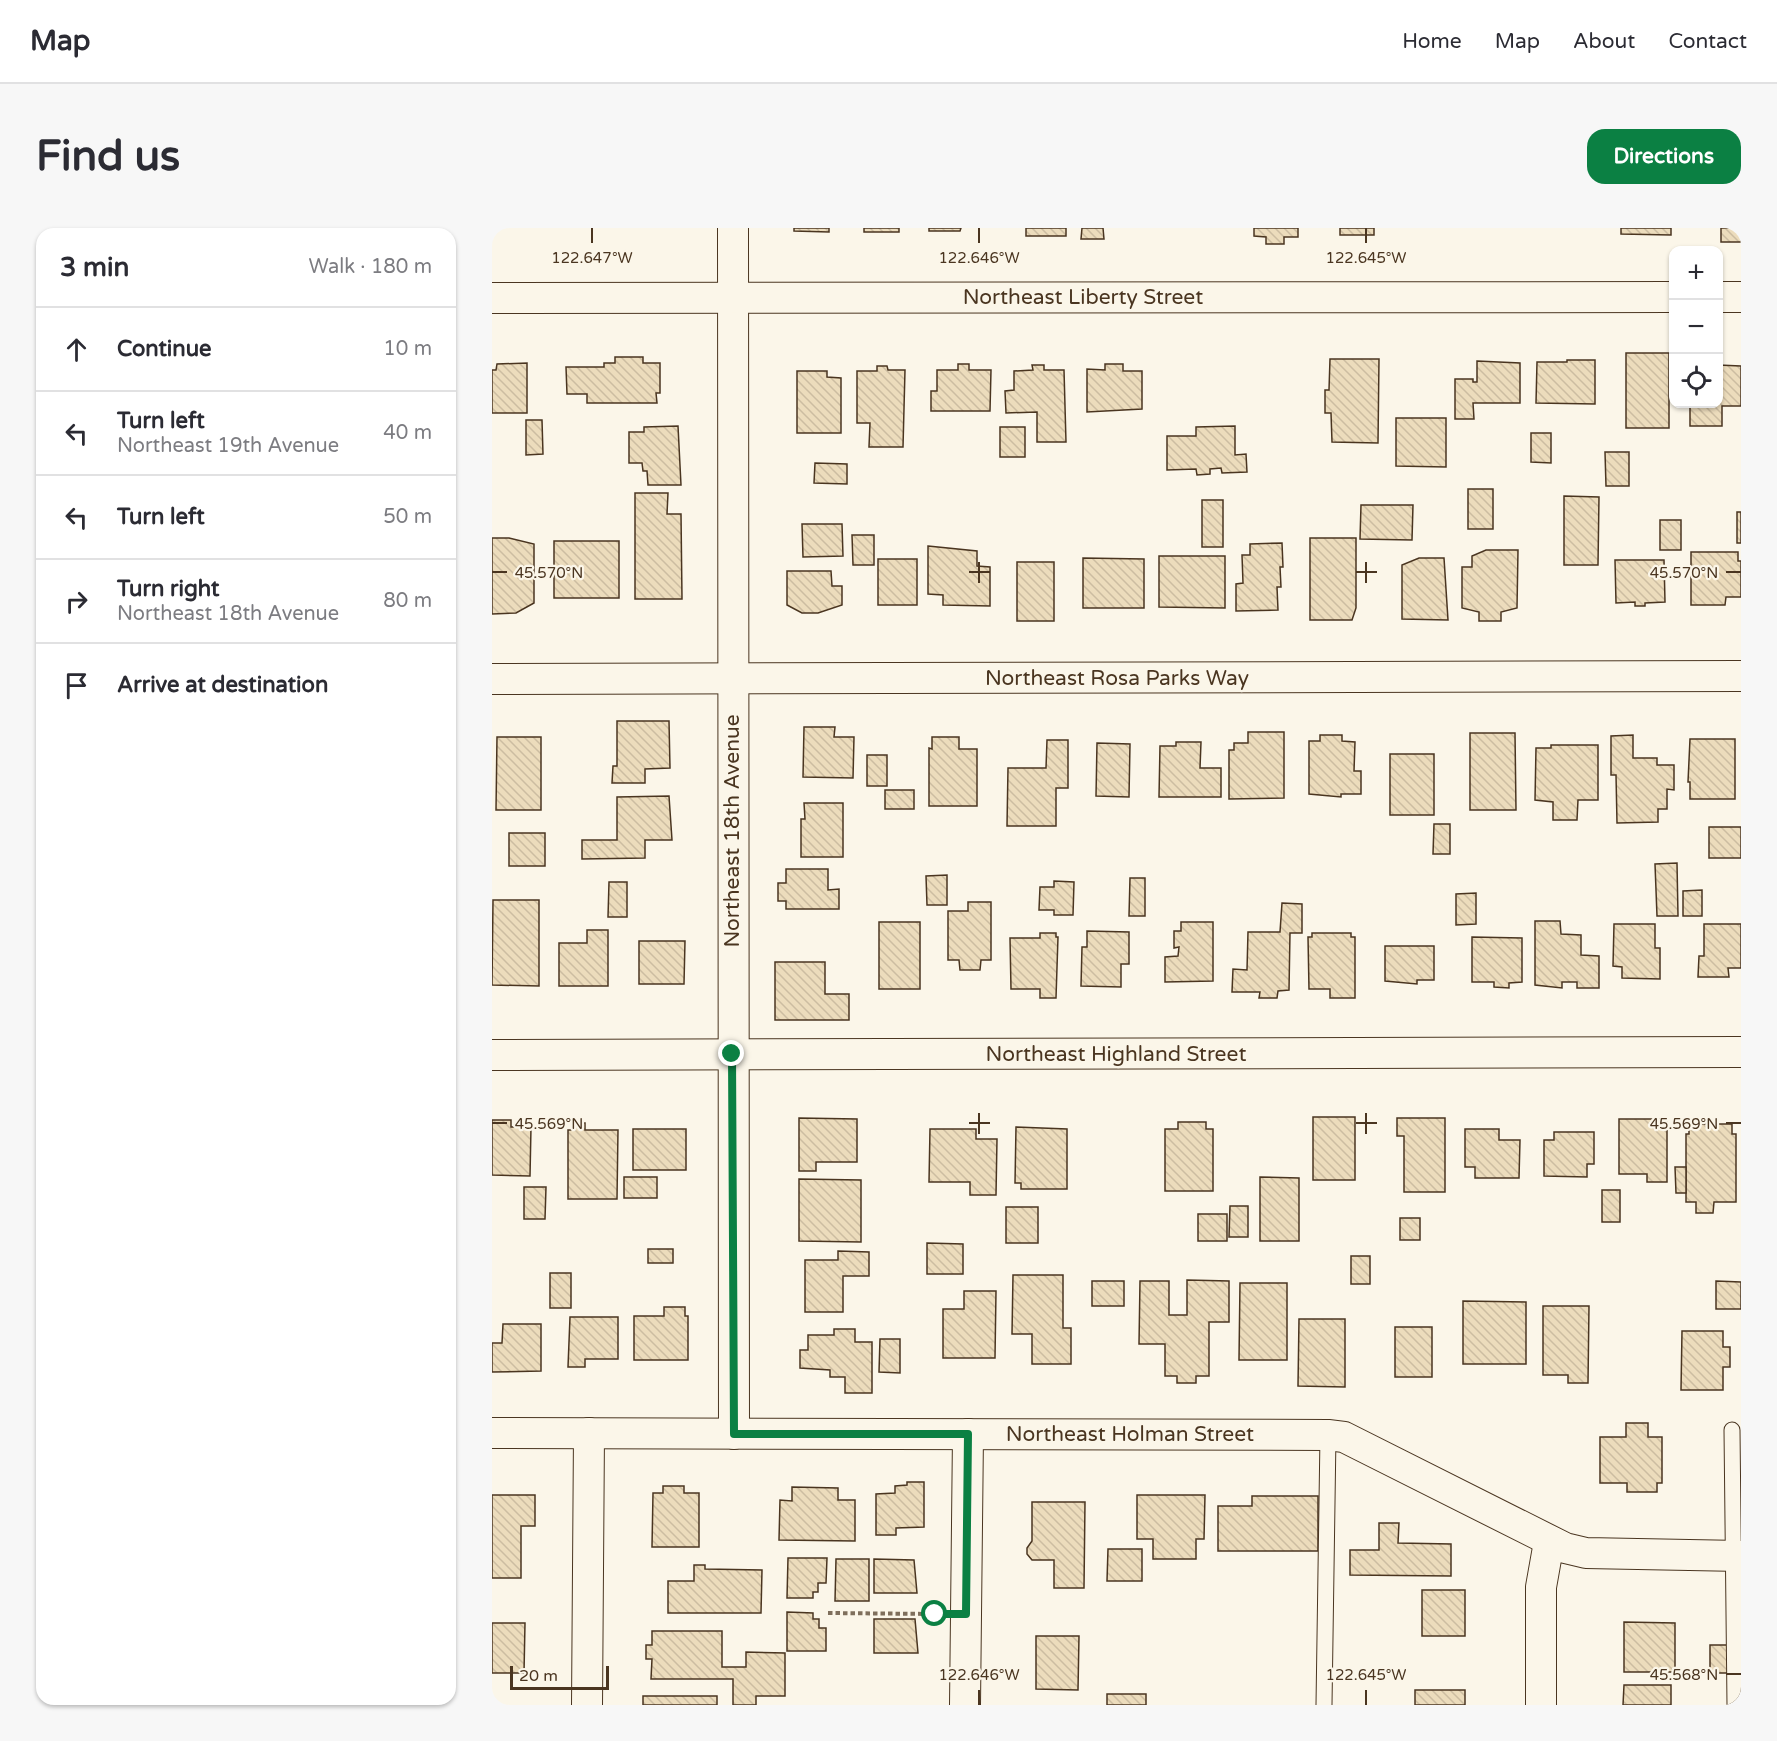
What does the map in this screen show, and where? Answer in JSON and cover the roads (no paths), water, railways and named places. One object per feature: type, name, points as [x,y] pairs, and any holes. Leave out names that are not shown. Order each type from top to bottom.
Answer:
[{"type":"street","name":"Northeast 18th Avenue","points":[[733,228],[731,679],[734,1434]]},
{"type":"street","name":"Northeast Liberty Street","points":[[492,298],[1669,297]]},
{"type":"street","points":[[1723,297],[1741,297]]},
{"type":"street","name":"Northeast Rosa Parks Way","points":[[492,679],[1741,676]]},
{"type":"street","name":"Northeast Highland Street","points":[[492,1055],[1741,1052]]},
{"type":"street","name":"Northeast Holman Street","points":[[492,1433],[1328,1435],[1344,1437],[1406,1467],[1549,1542],[1586,1552],[1738,1556]]},
{"type":"street","points":[[587,1705],[589,1433]]},
{"type":"street","points":[[965,1705],[968,1434]]},
{"type":"street","points":[[1541,1705],[1541,1587],[1549,1542]]},
{"type":"lane","points":[[1732,1430],[1738,1556],[1735,1705]]},
{"type":"lane","points":[[1324,1705],[1328,1435]]}]
